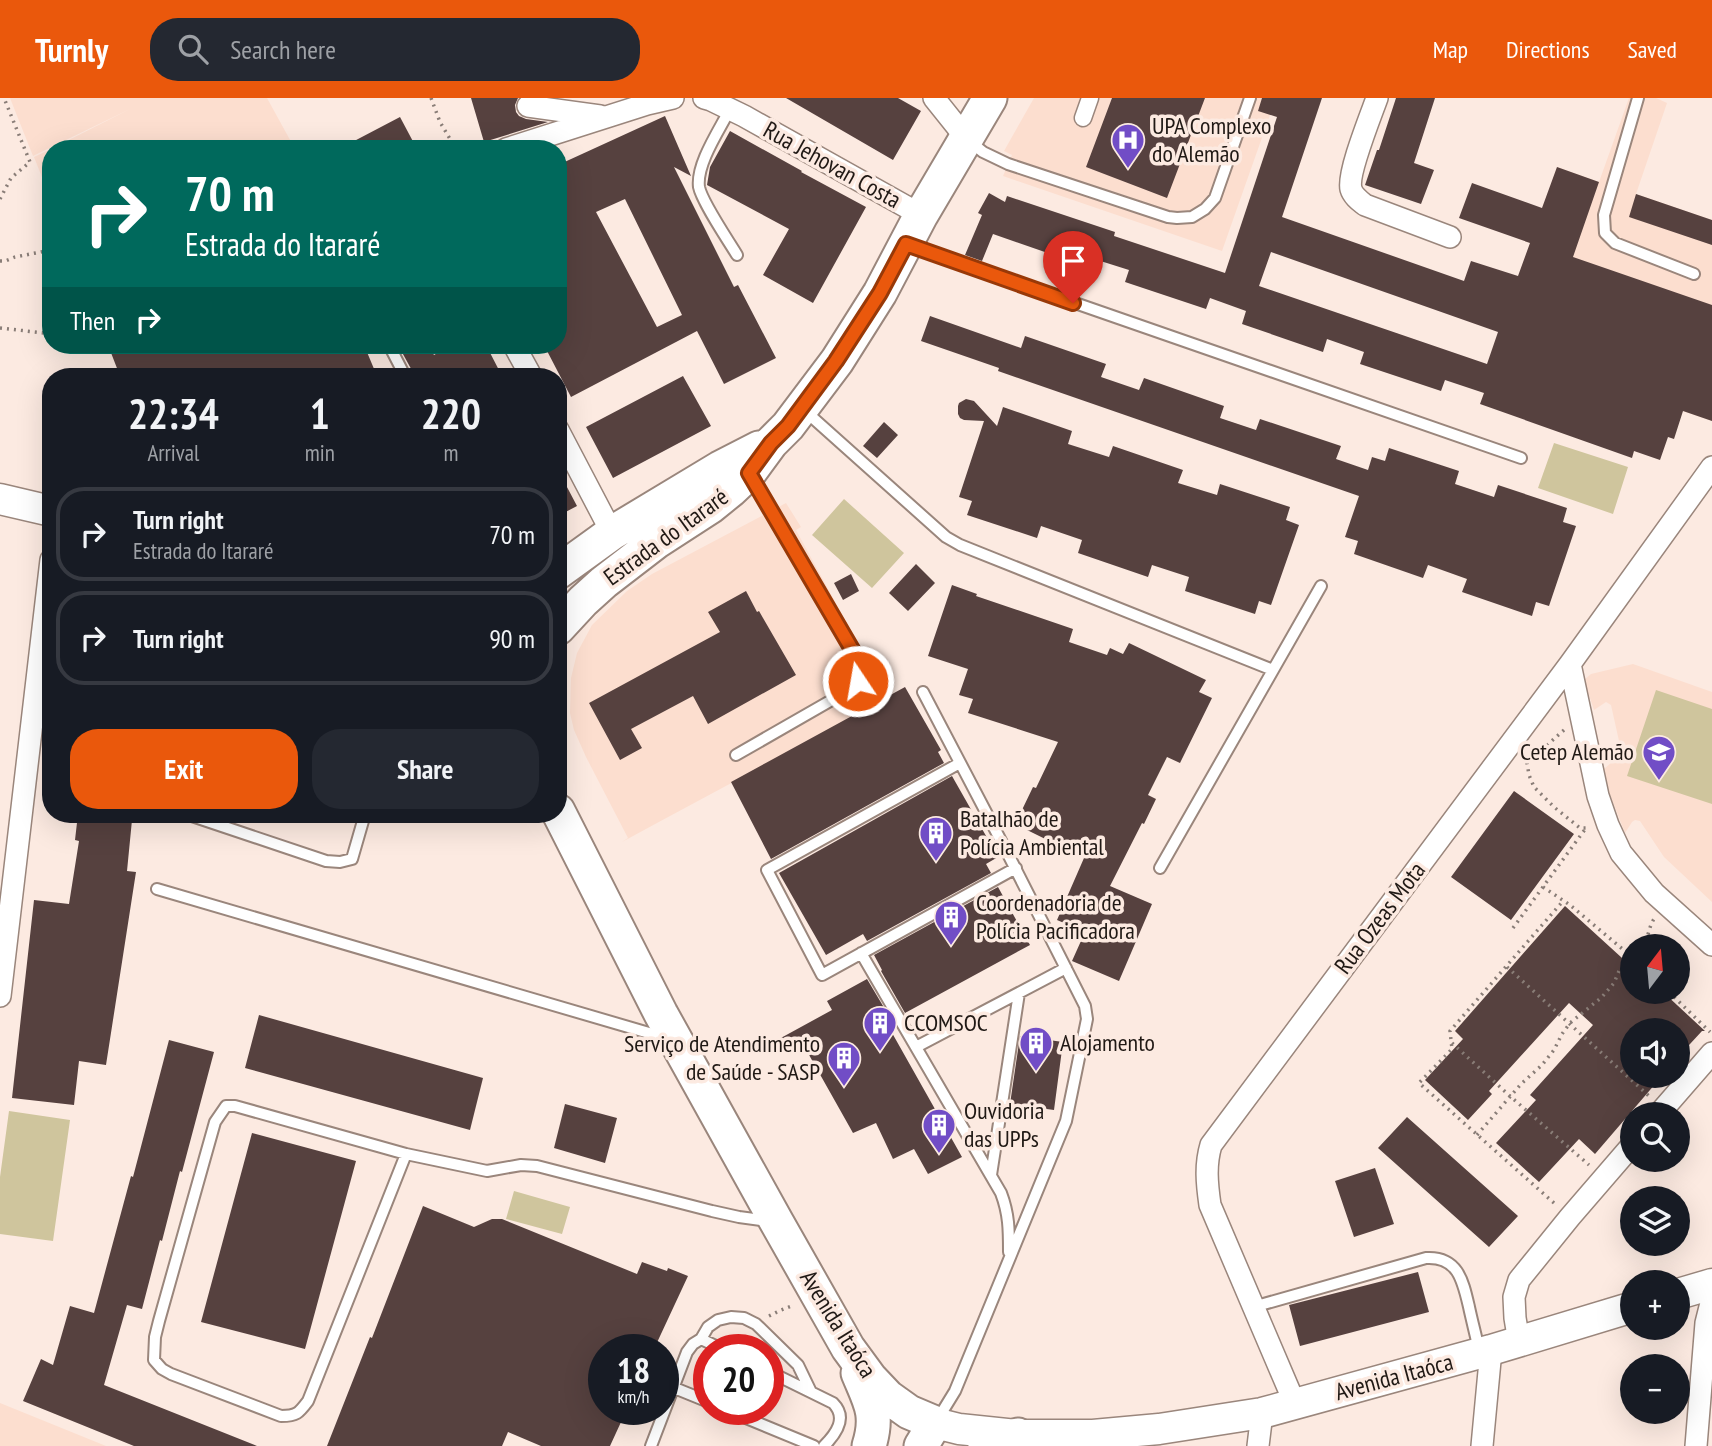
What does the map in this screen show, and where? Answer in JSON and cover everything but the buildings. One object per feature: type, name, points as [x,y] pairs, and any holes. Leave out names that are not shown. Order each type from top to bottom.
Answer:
[{"type":"main road","name":"Estrada do Itararé","points":[[567,618],[604,582],[656,542],[710,507],[744,466],[788,426],[836,361],[880,293],[921,215],[990,98]]},
{"type":"main road","name":"Estrada do Itararé","points":[[567,566],[612,533],[720,468],[744,466]]},
{"type":"main road","points":[[0,499],[42,509]]},
{"type":"main road","name":"Avenida Itaóca","points":[[565,823],[676,1041],[848,1348],[870,1378],[922,1427],[959,1429],[1026,1439],[1159,1429],[1262,1413],[1620,1311]]},
{"type":"main road","points":[[1690,1290],[1712,1284]]},
{"type":"main road","points":[[848,1348],[873,1410],[874,1425],[869,1446]]},
{"type":"main road","points":[[876,1446],[922,1427]]},
{"type":"main road","points":[[985,1446],[1026,1439]]},
{"type":"street","points":[[534,140],[673,98]]},
{"type":"street","name":"Rua Jehovan Costa","points":[[704,98],[730,109],[921,215]]},
{"type":"street","points":[[934,98],[966,138]]},
{"type":"street","points":[[1083,118],[1090,98]]},
{"type":"street","points":[[1377,98],[1353,171],[1350,187],[1355,197],[1365,205],[1450,237]]},
{"type":"street","points":[[528,106],[606,117]]},
{"type":"street","points":[[567,446],[612,533]]},
{"type":"street","name":"Rua Ozeas Mota","points":[[1295,1404],[1210,1205],[1207,1158],[1211,1144],[1570,664],[1712,467]]},
{"type":"street","points":[[0,996],[42,637]]},
{"type":"street","points":[[1570,664],[1598,796],[1606,822],[1621,853],[1667,905],[1712,945]]},
{"type":"street","points":[[1670,1102],[1712,1053]]},
{"type":"street","points":[[1482,1446],[1497,1348],[1515,1318],[1514,1297],[1519,1280],[1620,1159]]},
{"type":"street","points":[[1696,1446],[1706,1323],[1712,1299]]},
{"type":"street","points":[[1258,1446],[1262,1413]]},
{"type":"lane","points":[[966,138],[983,152],[1008,164],[1168,217],[1184,218],[1199,213],[1215,198],[1250,98]]},
{"type":"lane","points":[[1638,98],[1604,215],[1605,233],[1615,243],[1694,274]]},
{"type":"lane","points":[[730,109],[706,156],[699,186],[737,256]]},
{"type":"lane","points":[[906,244],[1521,458]]},
{"type":"lane","points":[[802,408],[952,541],[1273,670]]},
{"type":"lane","points":[[736,755],[851,689],[858,681],[861,671],[860,663],[744,466]]},
{"type":"lane","points":[[1160,868],[1321,586]]},
{"type":"lane","points":[[922,1427],[954,1391],[1066,1121],[1087,1019],[1084,1006],[1016,868],[923,692]]},
{"type":"lane","points":[[960,763],[767,870],[822,975],[1016,868]]},
{"type":"lane","points":[[213,823],[326,861],[340,862],[352,859],[362,823]]},
{"type":"lane","points":[[158,890],[676,1041]]},
{"type":"lane","points":[[861,953],[1001,1193],[1009,1224],[1009,1259]]},
{"type":"lane","points":[[916,1047],[1066,968]]},
{"type":"lane","points":[[991,1175],[1019,993]]},
{"type":"lane","points":[[406,1154],[308,1401],[300,1412],[292,1416],[281,1416],[172,1374],[162,1369],[154,1360],[159,1321],[215,1122],[226,1106],[235,1106],[406,1154],[487,1171],[521,1165],[537,1166],[730,1215],[776,1221]]},
{"type":"lane","points":[[1253,1307],[1436,1257],[1452,1266],[1462,1279],[1497,1348]]},
{"type":"lane","points":[[704,1334],[718,1320],[731,1317],[744,1318],[756,1324],[798,1364],[811,1392]]},
{"type":"lane","points":[[679,1371],[693,1344]]},
{"type":"lane","points":[[784,1379],[838,1407],[841,1414],[839,1426],[824,1446]]},
{"type":"lane","points":[[651,1446],[658,1425]]},
{"type":"lane","points":[[763,1425],[814,1446]]},
{"type":"path","points":[[0,199],[11,178],[30,162],[4,98]]},
{"type":"path","points":[[431,98],[451,140]]},
{"type":"path","points":[[0,261],[42,252]]},
{"type":"path","points":[[0,328],[42,333]]},
{"type":"path","points":[[1581,714],[1527,763],[1529,775],[1534,787],[1553,807],[1580,828],[1594,827],[1606,822]]},
{"type":"path","points":[[1513,928],[1586,828]]},
{"type":"path","points":[[1543,887],[1620,947]]},
{"type":"path","points":[[1563,901],[1450,1031],[1452,1048],[1419,1083],[1570,1217]]},
{"type":"path","points":[[1649,934],[1656,916],[1667,905]]},
{"type":"path","points":[[1506,967],[1570,1023],[1651,1102]]},
{"type":"path","points":[[1476,1135],[1521,1084],[1542,1065],[1570,1023],[1602,997],[1614,983],[1620,970]]},
{"type":"path","points":[[1681,1004],[1712,1034]]},
{"type":"path","points":[[1452,1043],[1604,1178]]},
{"type":"path","points":[[756,1324],[781,1310],[819,1297]]},
{"type":"shaded area","points":[[10,98],[267,98],[290,140],[69,140],[130,109],[66,140],[42,140],[42,152],[33,156]]},
{"type":"shaded area","name":"UPA Complexo do Alemão","points":[[1034,98],[1276,98],[1222,251],[1003,176],[1012,155],[1004,151]]},
{"type":"shaded area","points":[[1629,98],[1656,98],[1667,103],[1636,194],[1712,220],[1712,421],[1494,346],[1557,167],[1599,182]]},
{"type":"shaded area","points":[[42,153],[42,177],[34,157]]},
{"type":"shaded area","points":[[1554,443],[1628,467],[1613,514],[1538,488]]},
{"type":"shaded area","points":[[844,499],[904,553],[872,588],[812,535]]},
{"type":"shaded area","points":[[786,503],[801,527],[796,530],[888,699],[622,842],[628,838],[574,730],[570,713],[571,678],[577,653],[592,625],[627,591],[652,574]]},
{"type":"shaded area","name":"Cetep Alemão","points":[[1633,664],[1712,692],[1712,902],[1664,857],[1640,821],[1632,822],[1625,833],[1610,795],[1604,769],[1619,756],[1621,750],[1611,705],[1606,702],[1594,710],[1584,680],[1591,674]]},
{"type":"shaded area","points":[[1656,690],[1712,709],[1712,804],[1627,776]]},
{"type":"shaded area","points":[[9,1111],[70,1120],[53,1241],[0,1234],[0,1177]]},
{"type":"shaded area","points":[[514,1191],[570,1207],[562,1234],[506,1219]]},
{"type":"shaded area","points":[[0,1403],[106,1446],[0,1446]]},
{"type":"place","name":"UPA Complexo do Alemão","points":[[1128,170]]},
{"type":"place","name":"Cetep Alemão","points":[[1659,782]]},
{"type":"place","name":"Batalhão de Polícia Ambiental","points":[[936,863]]},
{"type":"place","name":"Coordenadoria de Polícia Pacificadora","points":[[951,947]]},
{"type":"place","name":"CCOMSOC","points":[[880,1053]]},
{"type":"place","name":"Alojamento","points":[[1036,1073]]},
{"type":"place","name":"Serviço de Atendimento de Saúde - SASP","points":[[844,1088]]},
{"type":"place","name":"Ouvidoria das UPPs","points":[[939,1155]]},
{"type":"route","points":[[858,681],[860,663],[749,473],[836,361],[880,293],[906,244],[1073,303]]}]
